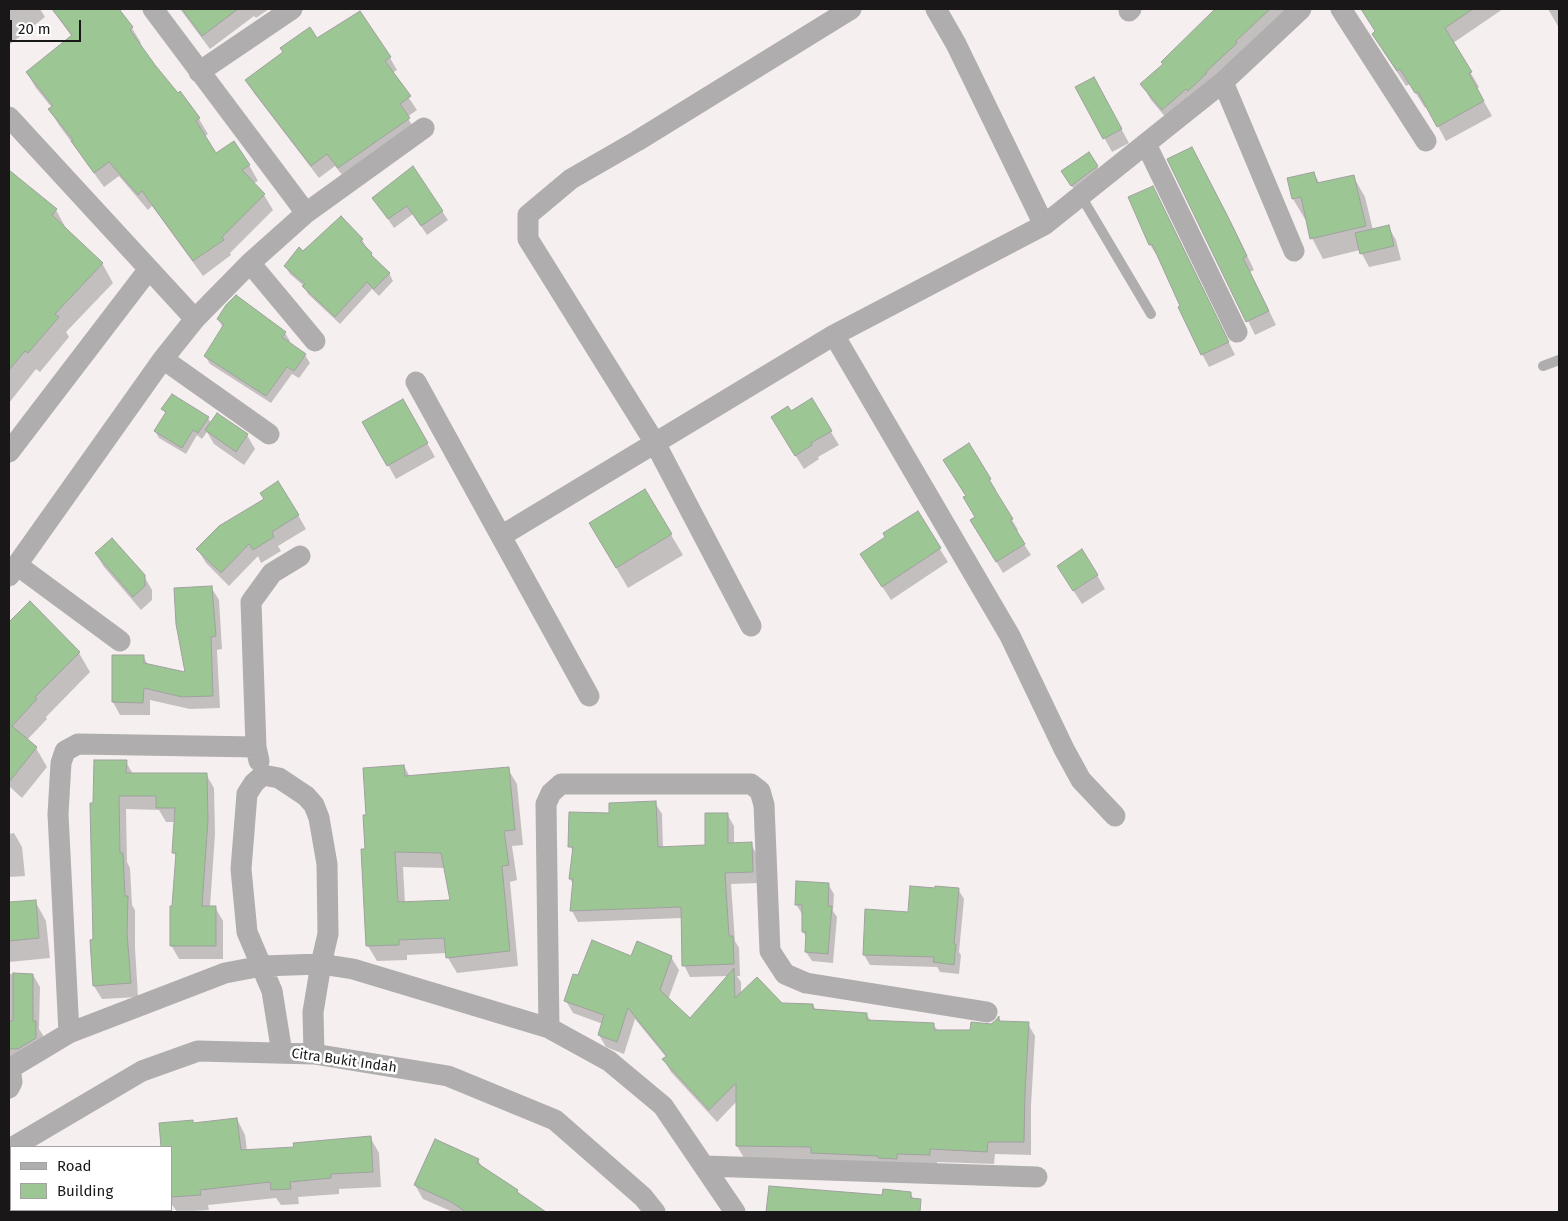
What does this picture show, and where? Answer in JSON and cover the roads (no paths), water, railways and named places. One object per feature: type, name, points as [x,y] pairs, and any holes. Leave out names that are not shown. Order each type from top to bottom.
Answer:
[{"type":"street","points":[[153,9],[306,213]]},
{"type":"street","points":[[199,72],[292,9]]},
{"type":"street","points":[[750,626],[655,443],[528,239],[528,214],[571,179],[645,136],[851,9]]},
{"type":"street","points":[[936,9],[956,44],[1044,225]]},
{"type":"street","points":[[501,536],[834,335],[1044,225],[1224,82],[1301,9]]},
{"type":"street","points":[[1341,9],[1426,140]]},
{"type":"street","points":[[1224,82],[1294,251]]},
{"type":"street","points":[[12,128],[195,319]]},
{"type":"street","points":[[120,640],[13,570],[163,359],[195,319],[250,263],[306,213],[424,128]]},
{"type":"street","points":[[1146,144],[1237,332]]},
{"type":"street","points":[[250,263],[315,341]]},
{"type":"street","points":[[9,452],[149,269]]},
{"type":"street","points":[[834,335],[1010,636],[1064,749],[1081,780],[1115,816]]},
{"type":"street","points":[[163,359],[269,434]]},
{"type":"street","points":[[416,382],[589,696]]},
{"type":"street","points":[[263,775],[256,747],[251,602],[272,573],[300,556]]},
{"type":"street","points":[[68,1033],[58,814],[61,763],[65,751],[78,744],[256,747]]},
{"type":"street","points":[[263,775],[279,778],[306,796],[314,805],[319,818],[328,872],[328,934],[313,1012],[314,1054]]},
{"type":"street","points":[[263,775],[254,783],[247,794],[241,869],[247,932],[272,991],[282,1053]]},
{"type":"street","points":[[549,1028],[546,804],[551,793],[560,784],[751,784],[760,791],[764,805],[770,951],[784,974],[806,983],[987,1012]]},
{"type":"street","points":[[9,1088],[12,1082],[9,1069],[68,1033],[225,973],[262,966],[321,964],[353,969],[549,1028],[609,1061],[663,1106],[735,1212]]},
{"type":"street","name":"Citra Bukit Indah","points":[[14,1146],[142,1071],[198,1051],[314,1054],[448,1076],[556,1120],[643,1197],[655,1212]]},
{"type":"street","points":[[705,1166],[1037,1177]]},
{"type":"lane","points":[[1080,196],[1151,314]]},
{"type":"lane","points":[[1543,366],[1559,360]]}]
